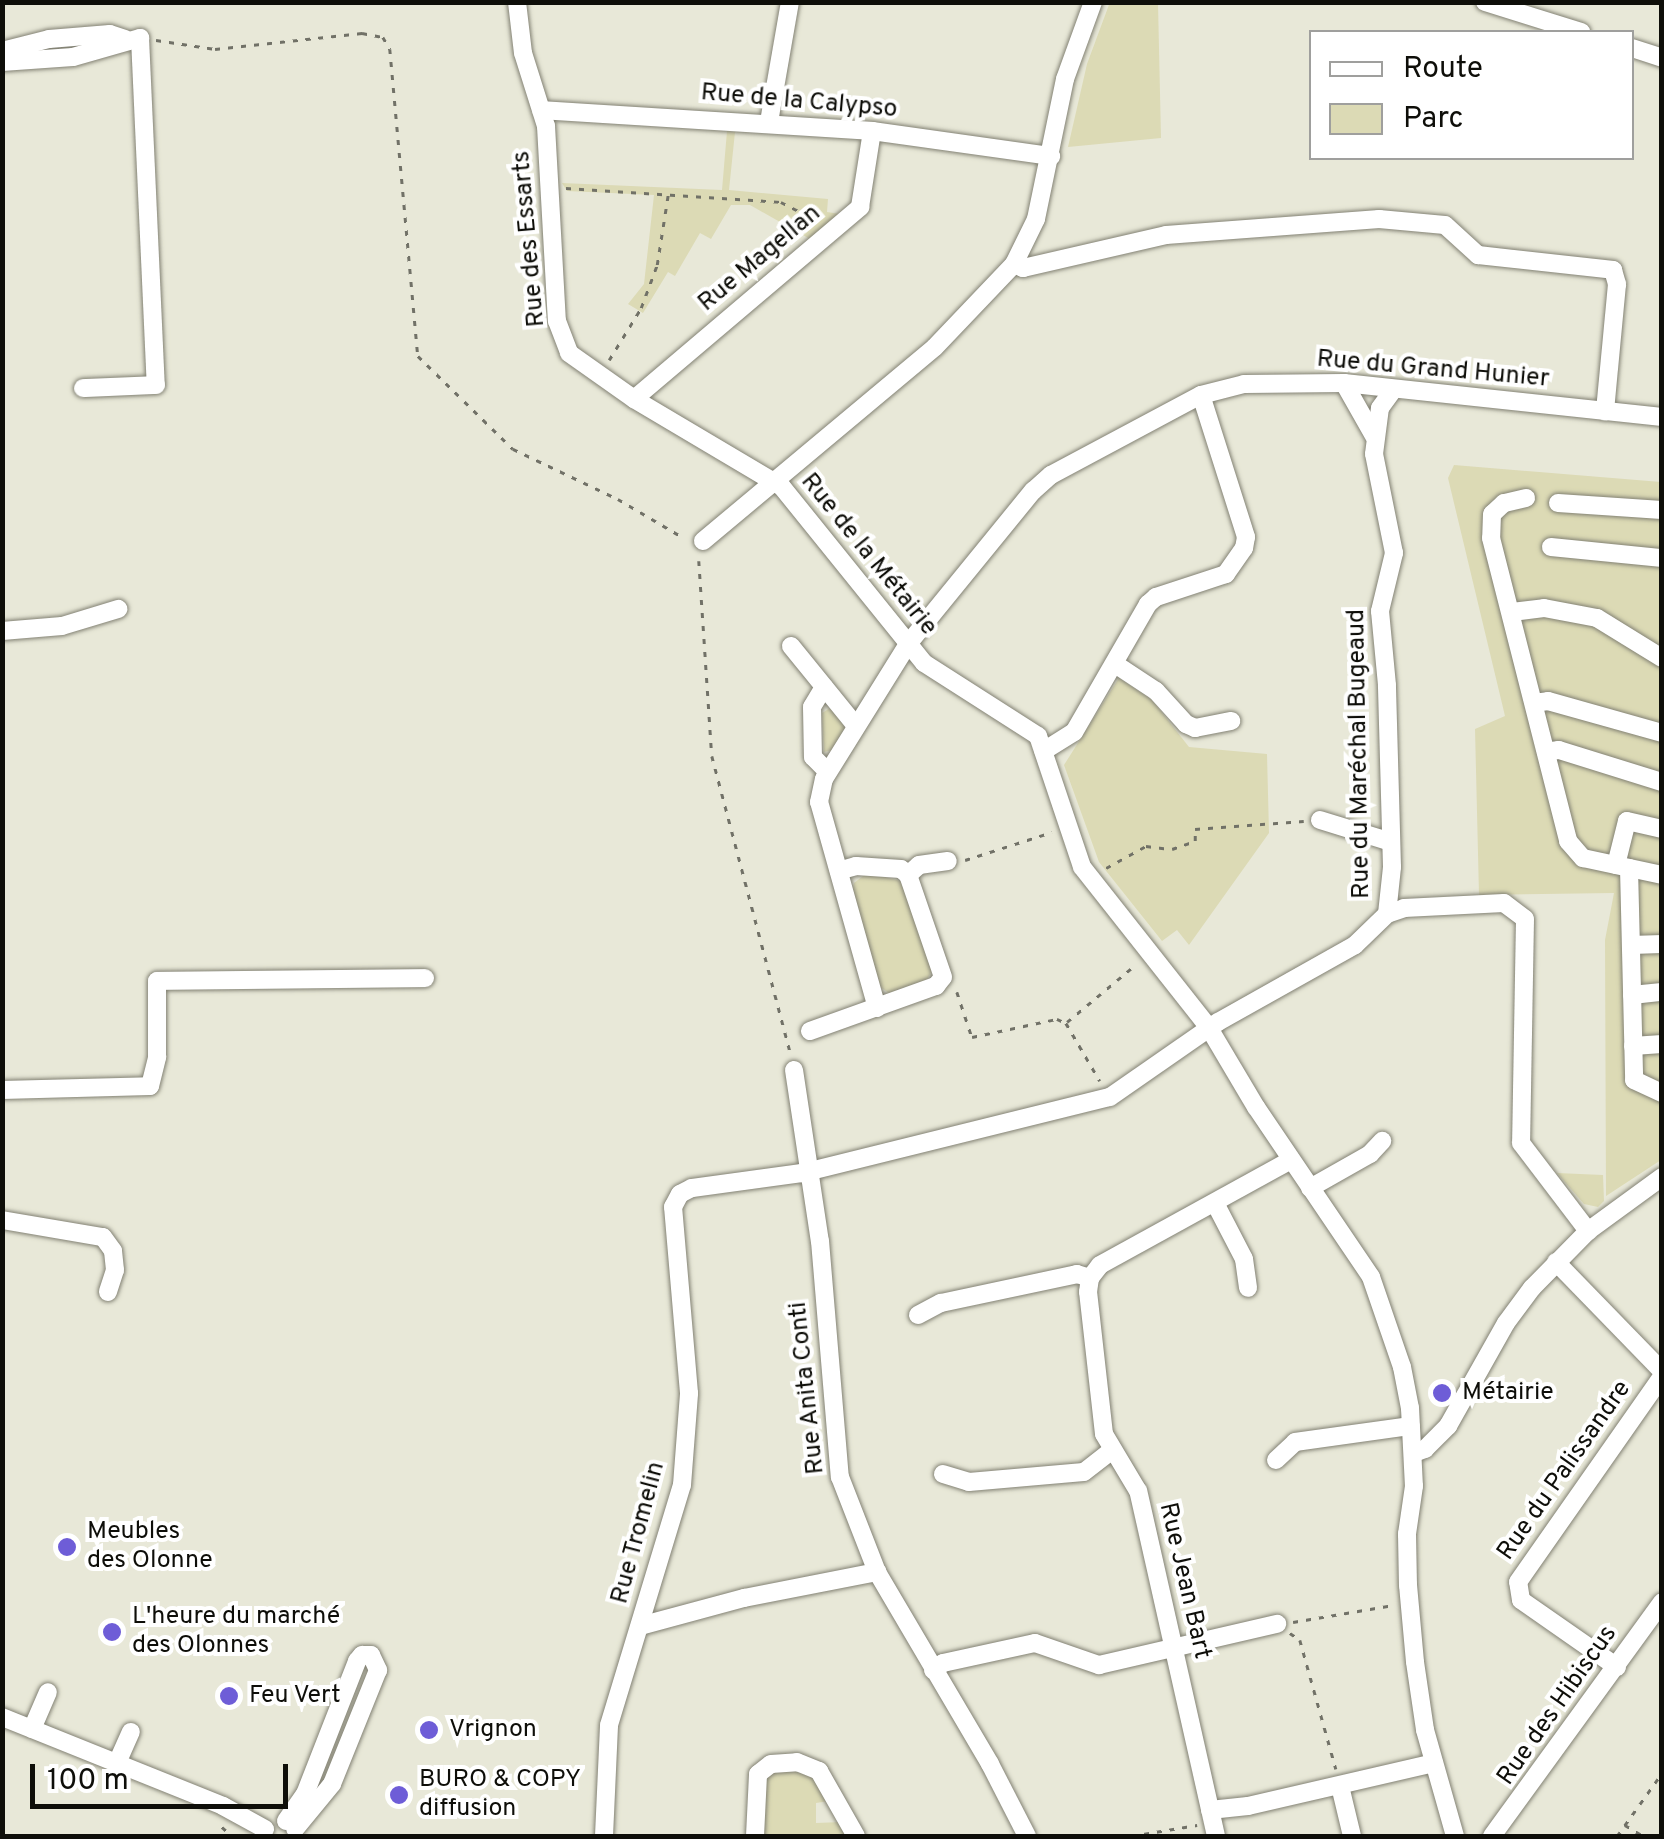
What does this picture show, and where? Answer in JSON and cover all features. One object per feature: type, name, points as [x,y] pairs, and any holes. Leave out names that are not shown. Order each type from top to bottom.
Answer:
[{"type":"street","name":"Rue des Essarts","points":[[517,2],[523,54],[546,126],[556,321],[569,353],[634,399],[773,482]]},
{"type":"street","points":[[769,122],[790,2]]},
{"type":"street","name":"Rue de la Métairie","points":[[1093,2],[1065,79],[1036,219],[1014,264],[935,347],[773,482],[782,487],[924,663],[1032,729],[1044,751],[1089,878],[1210,1028],[1291,1160],[1378,1289],[1402,1367],[1414,1452],[1408,1534],[1410,1602],[1420,1696],[1455,1836]]},
{"type":"street","points":[[1485,2],[1575,30]]},
{"type":"street","points":[[2,51],[64,38],[110,34],[132,39]]},
{"type":"street","points":[[2,62],[73,57],[132,39]]},
{"type":"street","points":[[83,388],[156,384],[132,39]]},
{"type":"street","points":[[1634,49],[1662,58]]},
{"type":"street","name":"Rue de la Calypso","points":[[540,110],[872,131],[1051,156]]},
{"type":"street","name":"Rue Magellan","points":[[634,399],[832,231],[864,198],[872,131]]},
{"type":"street","points":[[1014,264],[1023,268],[1166,235],[1379,219],[1445,225],[1478,255],[1613,270],[1618,284],[1605,412]]},
{"type":"street","name":"Rue du Grand Hunier","points":[[828,772],[908,644],[1051,475],[1201,395],[1244,384],[1344,383],[1662,417]]},
{"type":"street","name":"Rue du Maréchal Bugeaud","points":[[1344,383],[1374,436]]},
{"type":"street","name":"Rue du Maréchal Bugeaud","points":[[812,1169],[1110,1097],[1210,1028],[1355,945],[1386,914],[1391,842],[1380,610],[1394,553],[1374,464],[1374,436],[1380,408],[1393,390]]},
{"type":"street","points":[[1044,751],[1074,732],[1156,597],[1216,580],[1226,574],[1244,548],[1246,537],[1201,395]]},
{"type":"street","points":[[703,541],[773,482]]},
{"type":"street","points":[[1526,498],[1504,503],[1492,514],[1491,538],[1568,842],[1583,858],[1662,875]]},
{"type":"street","points":[[1558,503],[1662,510]]},
{"type":"street","points":[[1551,547],[1662,558]]},
{"type":"street","points":[[1512,612],[1544,608],[1597,618],[1662,658]]},
{"type":"street","points":[[2,631],[62,626],[118,609]]},
{"type":"street","points":[[791,646],[856,726]]},
{"type":"street","points":[[1115,664],[1156,691],[1186,724],[1195,728],[1230,722]]},
{"type":"street","points":[[824,687],[812,707],[813,757],[828,772],[819,802],[877,1008]]},
{"type":"street","points":[[1534,703],[1548,701],[1662,734]]},
{"type":"street","points":[[1546,752],[1559,750],[1662,782]]},
{"type":"street","points":[[1320,820],[1391,842]]},
{"type":"street","points":[[1662,829],[1627,821],[1622,867],[1631,945],[1634,1080],[1662,1093]]},
{"type":"street","points":[[908,874],[919,865],[948,861]]},
{"type":"street","points":[[810,1030],[936,986],[943,977],[908,874],[856,866],[839,871]]},
{"type":"street","points":[[1386,914],[1404,908],[1504,903],[1525,919],[1521,1143],[1588,1231]]},
{"type":"street","points":[[1631,945],[1662,944]]},
{"type":"street","points":[[2,1090],[150,1086],[157,1056],[157,981],[425,978]]},
{"type":"street","points":[[1632,995],[1662,992]]},
{"type":"street","points":[[1633,1046],[1662,1044]]},
{"type":"street","name":"Rue Anita Conti","points":[[794,1070],[812,1169],[840,1477],[877,1572],[990,1764],[1027,1836]]},
{"type":"street","points":[[1310,1188],[1370,1154],[1382,1141]]},
{"type":"street","points":[[918,1315],[940,1303],[980,1294],[1076,1274],[1090,1278],[1100,1266],[1291,1160]]},
{"type":"street","name":"Rue Tromelin","points":[[604,1836],[608,1725],[684,1467],[688,1366],[673,1207],[680,1194],[692,1188],[812,1169]]},
{"type":"street","points":[[1414,1452],[1425,1449],[1448,1426],[1506,1323],[1556,1262],[1588,1231],[1662,1177]]},
{"type":"street","points":[[1216,1202],[1244,1259],[1248,1288]]},
{"type":"street","points":[[2,1220],[104,1237],[114,1251],[115,1270],[108,1292]]},
{"type":"street","points":[[1556,1262],[1662,1374]]},
{"type":"street","name":"Rue Jean Bart","points":[[1090,1278],[1088,1292],[1104,1434],[1138,1491],[1213,1823]]},
{"type":"street","name":"Rue du Palissandre","points":[[1617,1666],[1521,1600],[1518,1582],[1662,1374]]},
{"type":"street","points":[[1276,1460],[1295,1442],[1411,1426]]},
{"type":"street","points":[[944,1474],[969,1482],[1084,1472],[1111,1451]]},
{"type":"street","points":[[640,1626],[744,1598],[877,1572]]},
{"type":"street","name":"Rue des Hibiscus","points":[[1492,1836],[1662,1602]]},
{"type":"street","points":[[932,1670],[943,1663],[1035,1643],[1099,1666],[1277,1624]]},
{"type":"street","points":[[362,1655],[371,1656],[378,1670],[332,1784],[293,1829],[357,1661],[362,1655]]},
{"type":"street","points":[[32,1729],[48,1692]]},
{"type":"street","points":[[2,1717],[222,1806],[264,1833],[272,1823],[293,1829]]},
{"type":"street","points":[[117,1763],[130,1732]]},
{"type":"street","points":[[755,1836],[758,1774],[772,1764],[798,1762],[819,1771],[856,1836]]},
{"type":"street","points":[[1213,1823],[1248,1806],[1434,1762]]},
{"type":"street","points":[[1340,1786],[1352,1836]]},
{"type":"path","points":[[132,39],[215,49],[362,33],[387,42],[418,356],[514,449],[618,499],[698,547],[712,756],[794,1070]]},
{"type":"path","points":[[549,187],[781,202],[832,231]]},
{"type":"path","points":[[599,376],[646,294],[657,265],[668,194]]},
{"type":"path","points":[[1089,878],[1146,846],[1172,849],[1194,841],[1194,830],[1320,820]]},
{"type":"path","points":[[948,861],[975,860],[1070,826]]},
{"type":"path","points":[[1066,1023],[1149,954]]},
{"type":"path","points":[[943,977],[954,984],[972,1037],[1057,1019],[1066,1023],[1110,1097]]},
{"type":"path","points":[[1277,1624],[1334,1618],[1410,1602]]},
{"type":"path","points":[[1277,1624],[1300,1640],[1340,1786]]},
{"type":"path","points":[[1616,1836],[1662,1773]]},
{"type":"path","points":[[1131,1836],[1213,1823]]},
{"type":"path","points":[[1625,1825],[1644,1836]]},
{"type":"green space","points":[[1110,2],[1158,3],[1161,138],[1068,147],[1087,64]]},
{"type":"green space","points":[[727,131],[735,132],[729,190],[828,199],[827,212],[840,214],[810,239],[750,205],[731,205],[711,239],[700,233],[675,276],[668,272],[643,313],[628,304],[644,284],[654,195],[567,191],[562,183],[722,190]]},
{"type":"green space","points":[[1454,465],[1661,482],[1661,1160],[1606,1196],[1605,940],[1614,893],[1479,895],[1475,729],[1505,716],[1448,478]]},
{"type":"green space","points":[[1119,678],[1152,700],[1189,747],[1267,754],[1269,833],[1189,945],[1177,930],[1162,941],[1099,862],[1064,765]]},
{"type":"green space","points":[[832,707],[845,728],[832,750],[824,752],[822,713]]},
{"type":"green space","points":[[867,873],[901,881],[932,970],[927,980],[889,993],[877,985],[852,896],[854,883]]},
{"type":"green space","points":[[1557,1173],[1603,1175],[1604,1201],[1598,1207],[1584,1204]]},
{"type":"green space","points":[[789,1767],[810,1773],[829,1801],[816,1803],[816,1823],[842,1822],[850,1836],[759,1836],[767,1775]]},
{"type":"place","name":"Métairie","points":[[1442,1393]]},
{"type":"place","name":"Meubles des Olonne","points":[[67,1547]]},
{"type":"place","name":"L'heure du marché des Olonnes","points":[[112,1632]]},
{"type":"place","name":"Feu Vert","points":[[229,1696]]},
{"type":"place","name":"Vrignon","points":[[429,1730]]},
{"type":"place","name":"BURO & COPY diffusion","points":[[399,1795]]}]
